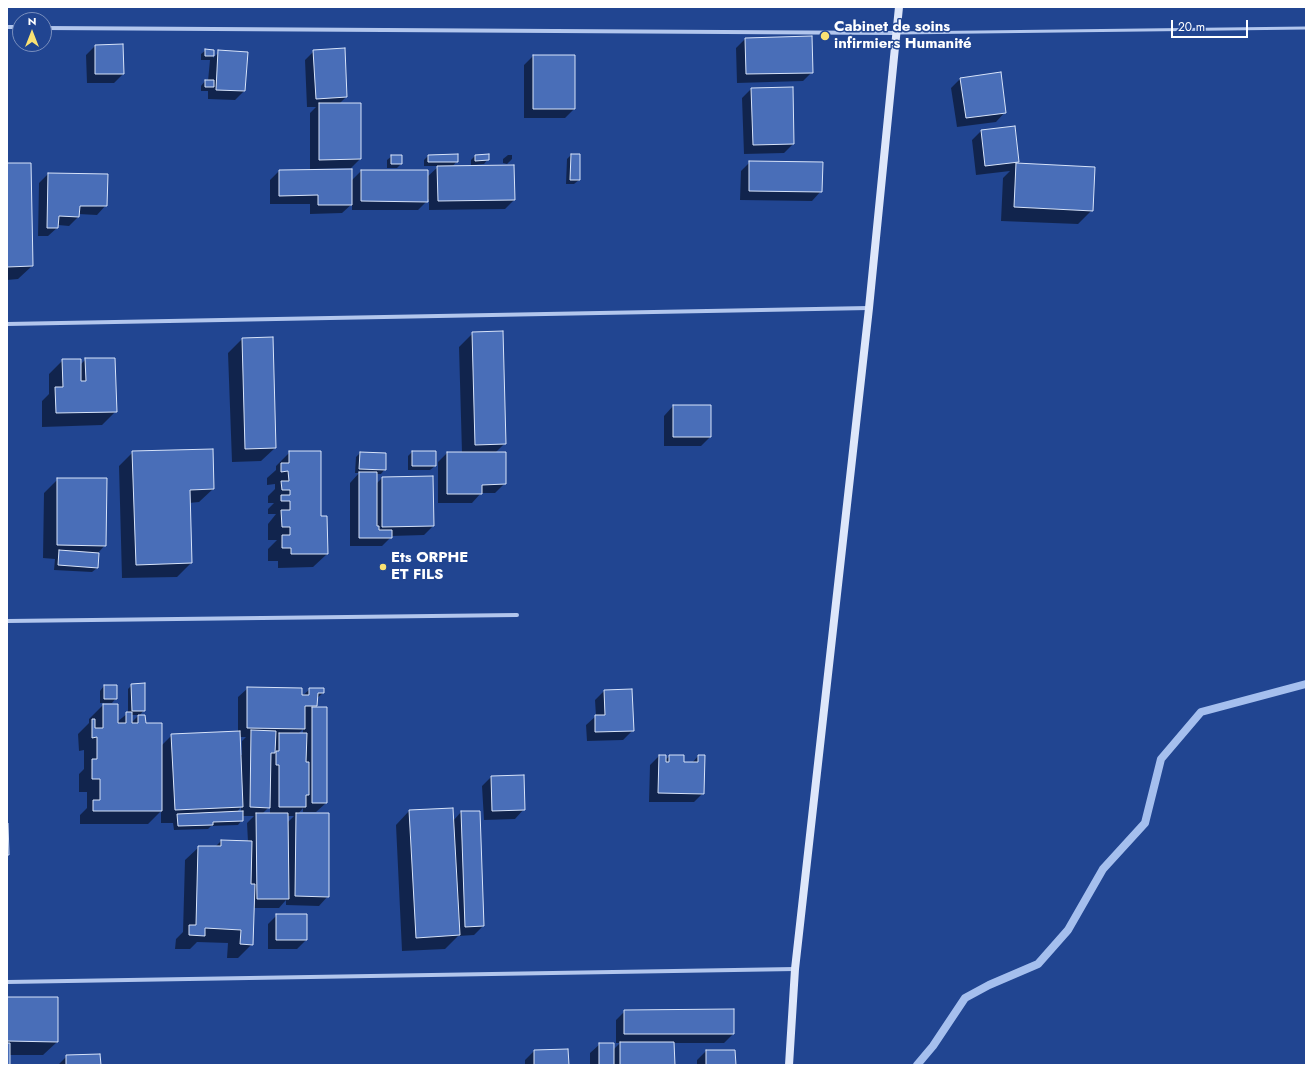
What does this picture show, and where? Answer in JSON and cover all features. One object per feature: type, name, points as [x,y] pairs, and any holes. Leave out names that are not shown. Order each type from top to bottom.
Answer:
[{"type":"street","points":[[789,1065],[795,969],[868,308],[898,7]]},
{"type":"street","points":[[52,28],[895,33]]},
{"type":"street","points":[[7,324],[868,308]]},
{"type":"street","points":[[7,621],[516,615]]},
{"type":"street","points":[[7,982],[795,969]]},
{"type":"lane","points":[[895,33],[1306,28]]},
{"type":"building","points":[[812,36],[813,73],[746,74],[745,38]]},
{"type":"building","points":[[123,44],[124,74],[95,74],[95,45]]},
{"type":"building","points":[[345,48],[347,97],[316,99],[313,50]]},
{"type":"building","points":[[205,49],[214,50],[214,56],[205,56]]},
{"type":"building","points":[[218,50],[248,52],[245,91],[216,90]]},
{"type":"building","points":[[533,55],[575,55],[575,109],[533,109]]},
{"type":"building","points":[[1001,72],[1006,113],[966,118],[960,78]]},
{"type":"building","points":[[205,80],[214,80],[214,87],[205,87]]},
{"type":"building","points":[[793,87],[794,144],[753,145],[751,88]]},
{"type":"building","points":[[319,103],[361,103],[361,159],[319,160]]},
{"type":"building","points":[[1015,126],[1019,162],[985,166],[981,130]]},
{"type":"building","points":[[458,154],[458,162],[428,162],[428,155]]},
{"type":"building","points":[[489,154],[489,160],[475,161],[475,155]]},
{"type":"building","points":[[571,154],[580,154],[580,180],[570,180]]},
{"type":"building","points":[[391,155],[402,155],[402,164],[391,164]]},
{"type":"building","points":[[749,161],[823,162],[822,192],[749,191]]},
{"type":"building","points":[[7,163],[31,163],[33,266],[7,267]]},
{"type":"building","points":[[1016,163],[1095,167],[1093,211],[1014,207]]},
{"type":"building","points":[[514,165],[515,200],[438,201],[437,166]]},
{"type":"building","points":[[352,169],[352,205],[318,205],[318,195],[279,196],[279,170]]},
{"type":"building","points":[[361,170],[428,170],[428,202],[361,201]]},
{"type":"building","points":[[48,173],[108,174],[107,206],[80,206],[79,217],[59,216],[58,228],[47,228]]},
{"type":"building","points":[[503,331],[506,444],[475,445],[472,332]]},
{"type":"building","points":[[273,337],[276,448],[245,449],[242,338]]},
{"type":"building","points":[[85,358],[115,358],[117,412],[56,413],[55,387],[63,387],[62,359],[81,359],[81,381],[86,381]]},
{"type":"building","points":[[673,405],[711,405],[711,437],[673,437]]},
{"type":"building","points":[[213,449],[214,489],[190,490],[192,563],[136,565],[132,451]]},
{"type":"building","points":[[289,451],[321,451],[321,516],[327,516],[328,554],[291,554],[291,548],[282,548],[282,535],[290,535],[290,527],[282,527],[281,510],[290,510],[290,501],[281,501],[281,495],[290,495],[290,490],[282,490],[281,481],[289,481],[288,471],[281,472],[281,463],[289,463]]},
{"type":"building","points":[[412,451],[436,451],[436,466],[412,466]]},
{"type":"building","points":[[360,452],[386,453],[386,470],[359,469]]},
{"type":"building","points":[[447,452],[506,452],[506,484],[482,485],[482,494],[447,494]]},
{"type":"building","points":[[359,472],[377,472],[377,526],[379,526],[379,530],[392,530],[392,538],[359,538]]},
{"type":"building","points":[[433,476],[434,526],[382,527],[382,477]]},
{"type":"building","points":[[57,478],[107,478],[106,546],[57,545]]},
{"type":"building","points":[[59,550],[99,553],[98,568],[58,565]]},
{"type":"building","points":[[145,683],[145,711],[132,711],[131,684]]},
{"type":"building","points":[[104,685],[117,685],[117,699],[104,699]]},
{"type":"building","points":[[247,687],[302,688],[302,695],[309,695],[309,688],[324,688],[324,693],[318,693],[317,706],[305,706],[305,729],[247,728]]},
{"type":"building","points":[[632,689],[634,731],[595,732],[595,715],[605,715],[604,690]]},
{"type":"building","points":[[103,704],[118,704],[118,723],[126,723],[126,712],[132,712],[132,723],[138,723],[138,715],[145,715],[146,723],[162,723],[162,811],[93,811],[93,800],[100,800],[100,779],[92,779],[92,759],[97,759],[97,737],[92,738],[92,719],[95,719],[95,728],[103,728]]},
{"type":"building","points":[[312,707],[327,707],[327,803],[312,803]]},
{"type":"building","points":[[251,730],[276,731],[275,753],[271,753],[270,808],[250,807]]},
{"type":"building","points":[[240,731],[243,807],[175,810],[171,734]]},
{"type":"building","points":[[279,733],[307,733],[306,762],[309,762],[309,795],[306,795],[306,807],[279,807],[279,765],[276,765],[276,751],[279,751]]},
{"type":"building","points":[[659,755],[666,755],[666,762],[669,762],[669,755],[684,755],[684,762],[698,762],[698,755],[705,755],[704,794],[658,793]]},
{"type":"building","points":[[524,775],[525,810],[492,811],[491,776]]},
{"type":"building","points":[[453,808],[460,935],[416,938],[409,810]]},
{"type":"building","points":[[243,811],[243,821],[213,822],[213,825],[178,826],[177,814]]},
{"type":"building","points":[[461,811],[480,811],[484,926],[465,927]]},
{"type":"building","points":[[256,813],[288,813],[289,899],[257,899]]},
{"type":"building","points":[[296,813],[329,813],[329,897],[295,896]]},
{"type":"building","points":[[8,823],[9,855],[7,855]]},
{"type":"building","points":[[221,840],[252,841],[251,884],[255,884],[253,945],[240,944],[241,930],[205,928],[205,936],[189,935],[189,925],[196,925],[198,846],[221,846]]},
{"type":"building","points":[[276,914],[307,914],[307,940],[276,940]]},
{"type":"building","points":[[7,997],[58,997],[58,1042],[7,1041]]},
{"type":"building","points":[[734,1009],[734,1034],[624,1034],[624,1010]]},
{"type":"building","points":[[620,1042],[674,1042],[675,1065],[620,1065]]},
{"type":"building","points":[[7,1043],[10,1043],[10,1065],[7,1065]]},
{"type":"building","points":[[599,1043],[614,1043],[614,1065],[599,1065]]},
{"type":"building","points":[[568,1049],[569,1065],[534,1065],[534,1050]]},
{"type":"building","points":[[706,1050],[735,1050],[736,1065],[706,1065]]},
{"type":"building","points":[[100,1054],[101,1065],[66,1065],[66,1055]]},
{"type":"waterway","points":[[917,1065],[933,1046],[965,998],[989,985],[1038,964],[1068,930],[1103,869],[1145,823],[1161,759],[1201,712],[1306,684]]},
{"type":"place","name":"Cabinet de soins infirmiers Humanité","points":[[825,36]]},
{"type":"place","name":"Ets ORPHE ET FILS","points":[[383,567]]}]
